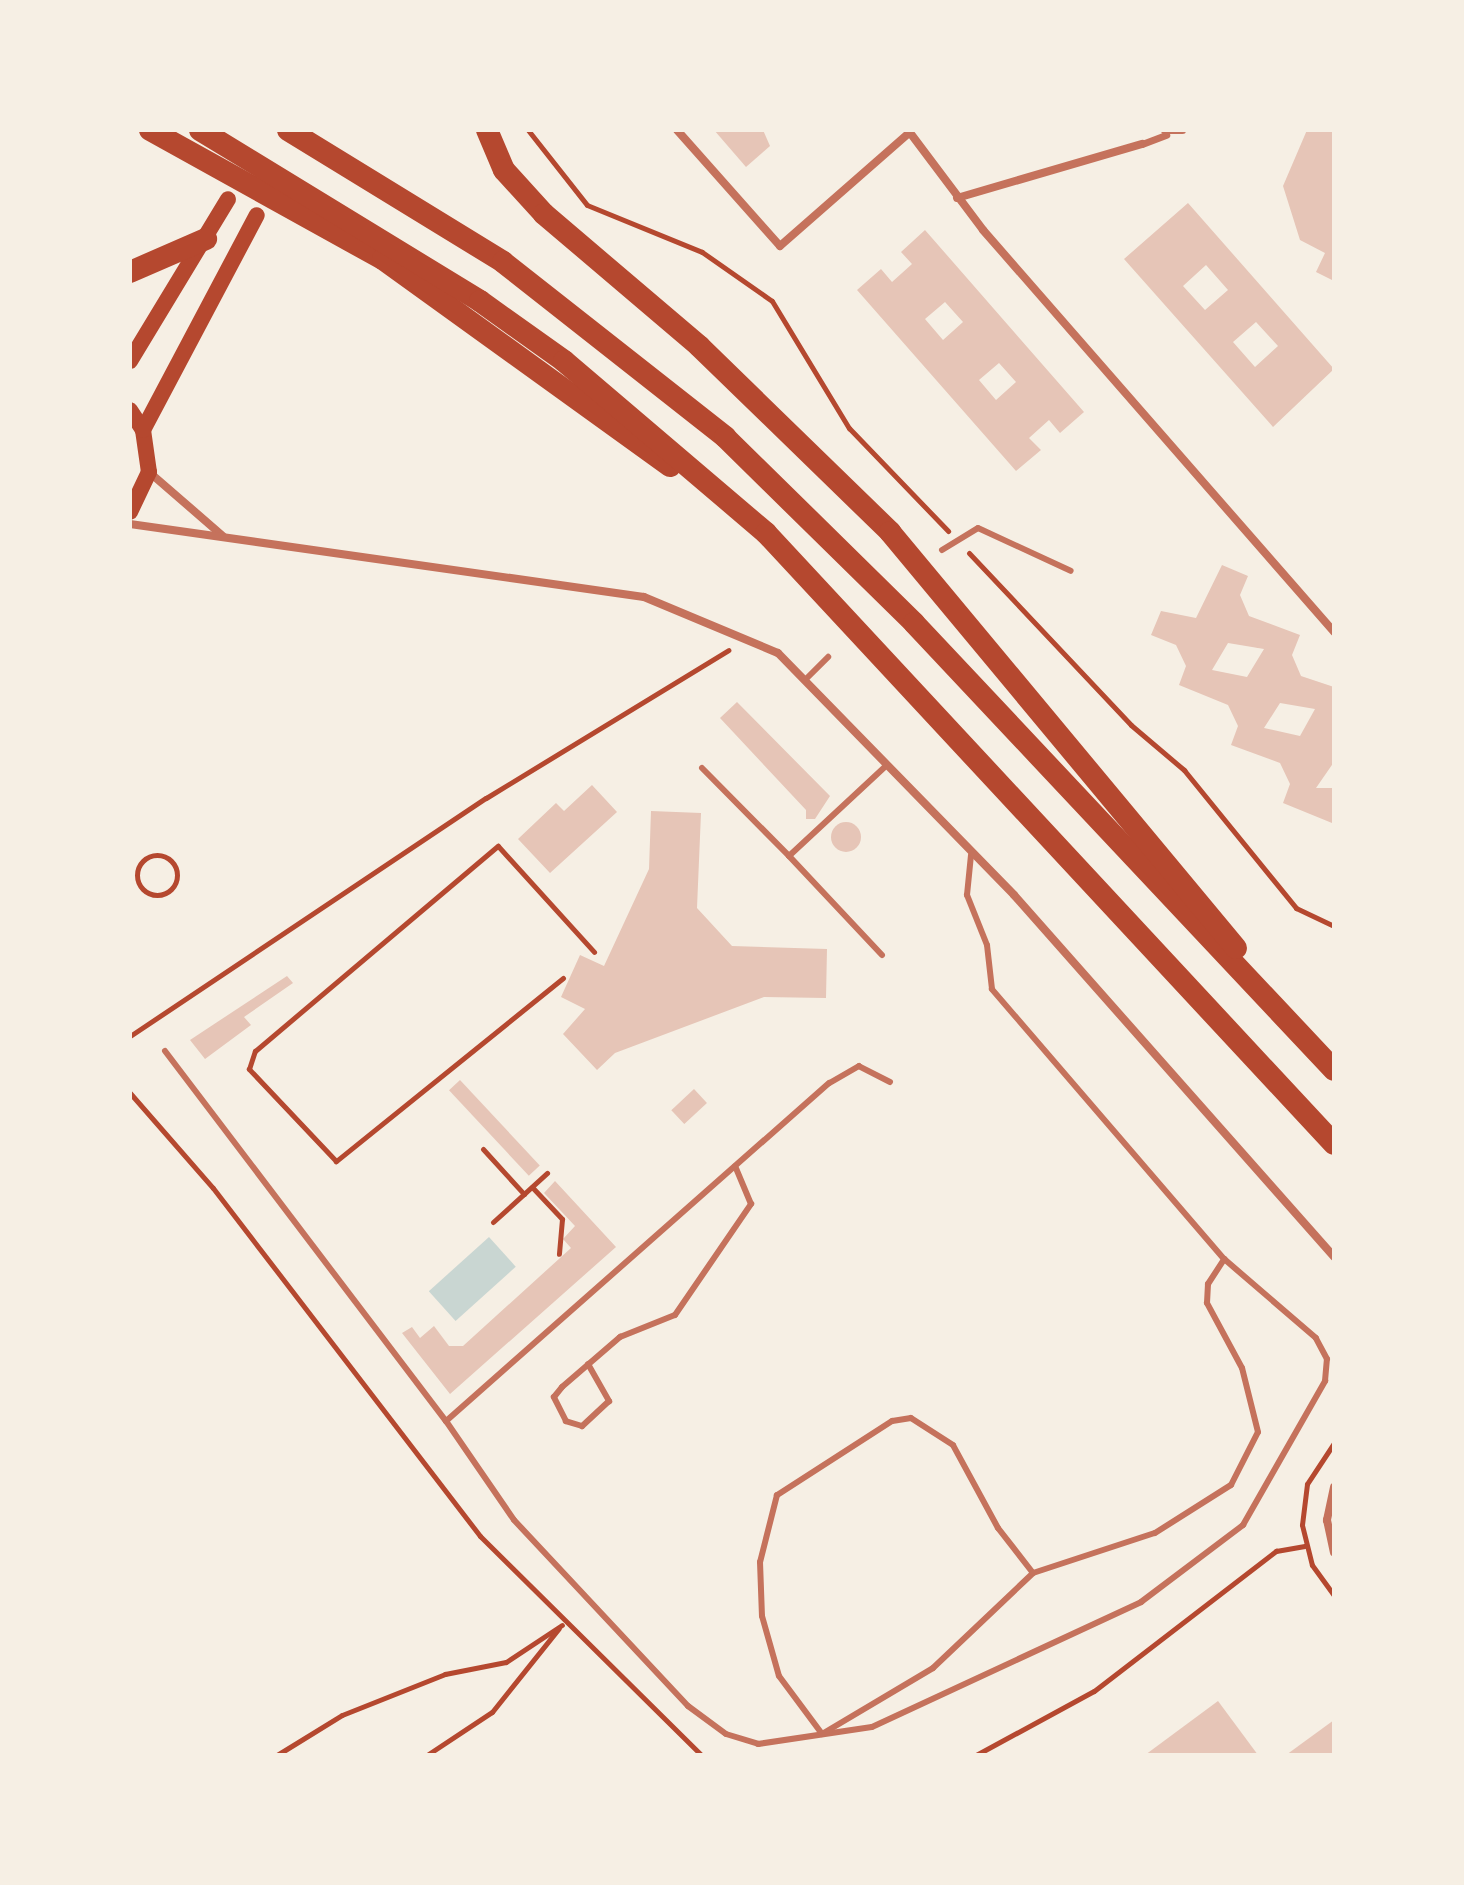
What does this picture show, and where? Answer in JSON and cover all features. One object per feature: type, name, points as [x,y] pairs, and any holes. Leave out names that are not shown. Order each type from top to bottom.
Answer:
[{"type":"highway","points":[[150,130],[397,267],[766,533]]},
{"type":"highway","points":[[200,130],[480,301],[564,361],[766,533],[1334,1144]]},
{"type":"highway","points":[[288,130],[514,270],[725,437],[903,612],[1334,1070]]},
{"type":"highway","points":[[487,130],[504,170],[544,214],[763,405],[890,532],[1190,885],[1288,1021]]},
{"type":"highway","points":[[130,272],[206,239]]},
{"type":"main road","points":[[130,361],[228,199]]},
{"type":"main road","points":[[143,430],[257,215]]},
{"type":"main road","points":[[130,410],[143,430],[149,472],[130,512]]},
{"type":"street","points":[[677,130],[780,246],[908,131],[957,198],[1334,632]]},
{"type":"street","points":[[957,198],[1142,144],[1165,132],[1182,130]]},
{"type":"street","points":[[149,472],[227,538]]},
{"type":"street","points":[[130,524],[573,583],[644,597],[749,637],[807,678],[1334,1257]]},
{"type":"street","points":[[1334,1487],[1327,1520],[1334,1552]]},
{"type":"lane","points":[[942,550],[978,528],[1071,571]]},
{"type":"lane","points":[[807,678],[828,657]]},
{"type":"lane","points":[[789,856],[887,765]]},
{"type":"lane","points":[[702,768],[882,955]]},
{"type":"lane","points":[[165,1051],[446,1421],[514,1520],[688,1706],[726,1734],[758,1744],[872,1727],[927,1705],[1032,1647],[1141,1602],[1243,1525],[1325,1381],[1327,1359],[1275,1295],[1224,1259],[992,989],[987,945],[967,895],[971,855]]},
{"type":"lane","points":[[446,1421],[735,1166],[859,1066],[890,1082]]},
{"type":"lane","points":[[588,1364],[609,1401],[582,1426],[566,1421],[554,1397],[588,1364],[620,1337],[675,1315],[751,1204],[735,1166]]},
{"type":"lane","points":[[822,1734],[933,1668],[1033,1573],[1155,1533],[1212,1501],[1247,1462],[1258,1432],[1256,1405],[1207,1303],[1208,1284],[1224,1259]]},
{"type":"lane","points":[[822,1734],[786,1690],[762,1616],[765,1525],[777,1495],[805,1473],[892,1421],[911,1418],[933,1426],[953,1445],[998,1528],[1033,1573]]},
{"type":"path","points":[[528,130],[587,205],[702,252],[772,301],[849,428],[957,539],[1112,707],[1184,770],[1296,908],[1334,926]]},
{"type":"path","points":[[130,1036],[486,798],[749,637]]},
{"type":"path","points":[[563,978],[336,1161],[249,1069],[255,1051],[498,846],[594,952]]},
{"type":"path","points":[[130,892],[140,887],[166,893],[177,879],[172,862],[147,857],[137,871],[140,887]]},
{"type":"path","points":[[130,1093],[213,1188],[480,1536],[562,1625],[701,1755]]},
{"type":"path","points":[[483,1149],[524,1194]]},
{"type":"path","points":[[493,1222],[547,1173]]},
{"type":"path","points":[[532,1187],[562,1219],[559,1254]]},
{"type":"path","points":[[976,1755],[1094,1691],[1276,1551],[1305,1546]]},
{"type":"path","points":[[277,1755],[342,1715],[445,1674],[506,1662],[562,1625]]},
{"type":"path","points":[[427,1755],[492,1712],[562,1625]]},
{"type":"shaded area","points":[[489,1237],[516,1267],[456,1321],[429,1291]]},
{"type":"building","points":[[714,130],[763,130],[770,146],[746,167]]},
{"type":"building","points":[[1307,130],[1334,130],[1334,281],[1316,272],[1325,253],[1300,240],[1283,186]]},
{"type":"building","points":[[1188,203],[1334,369],[1273,427],[1124,259]],"holes":[[[1206,265],[1228,290],[1205,310],[1183,286]],[[1256,322],[1278,346],[1255,367],[1233,342]]]},
{"type":"building","points":[[925,230],[1084,412],[1060,433],[1049,420],[1029,438],[1041,450],[1016,471],[857,290],[881,269],[892,282],[912,264],[901,252]],"holes":[[[945,302],[963,322],[943,340],[925,319]],[[999,363],[1016,382],[996,400],[979,380]]]},
{"type":"building","points":[[1222,565],[1248,576],[1240,595],[1249,616],[1300,635],[1292,655],[1301,676],[1334,687],[1334,762],[1316,788],[1334,788],[1334,836],[1332,823],[1283,803],[1290,784],[1280,763],[1231,745],[1238,726],[1228,705],[1179,685],[1186,666],[1176,645],[1151,635],[1161,611],[1196,618]],"holes":[[[1228,643],[1264,649],[1247,677],[1212,670]],[[1280,703],[1315,709],[1300,736],[1264,728]]]},
{"type":"building","points":[[737,702],[830,796],[815,819],[806,819],[806,810],[720,718]]},
{"type":"building","points":[[592,785],[617,812],[550,873],[518,839],[556,803],[564,811]]},
{"type":"building","points":[[651,811],[701,813],[697,908],[732,946],[827,949],[826,998],[764,997],[615,1053],[597,1070],[563,1034],[585,1009],[561,997],[580,955],[604,966],[649,869]]},
{"type":"building","points":[[846,822],[852,823],[860,831],[860,843],[852,851],[846,852],[840,851],[832,843],[831,837],[832,831],[840,823]]},
{"type":"building","points":[[287,976],[293,983],[244,1017],[251,1025],[205,1059],[190,1040]]},
{"type":"building","points":[[460,1080],[540,1166],[529,1176],[449,1090]]},
{"type":"building","points":[[694,1089],[707,1103],[684,1124],[671,1110]]},
{"type":"building","points":[[555,1181],[616,1247],[450,1394],[402,1333],[412,1327],[420,1338],[434,1326],[449,1346],[463,1346],[571,1248],[563,1239],[575,1226],[544,1193]]},
{"type":"building","points":[[1218,1701],[1258,1755],[1145,1755]]},
{"type":"building","points":[[1334,1720],[1334,1755],[1286,1755]]}]
